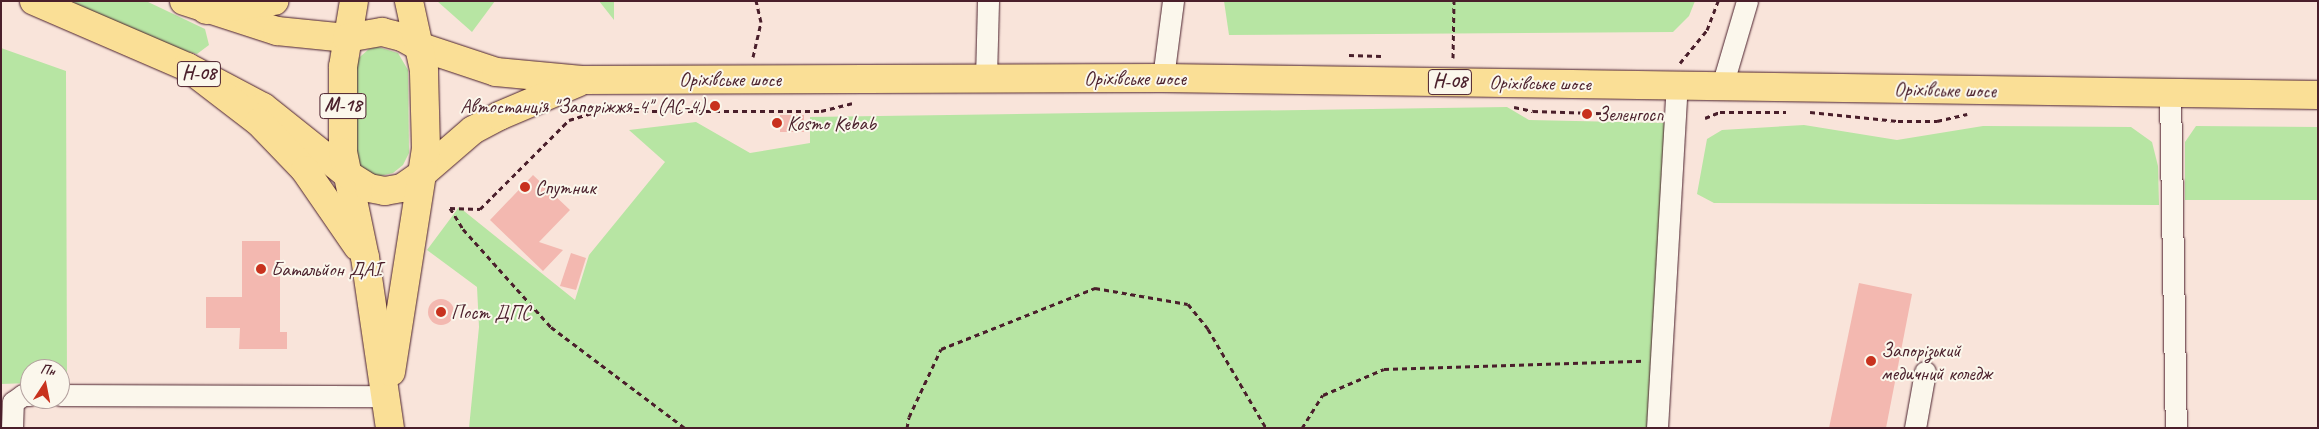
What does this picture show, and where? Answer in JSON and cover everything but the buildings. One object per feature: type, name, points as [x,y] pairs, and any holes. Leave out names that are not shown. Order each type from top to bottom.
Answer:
[{"type":"main road","name":"Н-08","points":[[34,1],[187,67],[263,107],[347,174],[369,188],[384,191],[402,188],[422,174]]},
{"type":"main road","points":[[195,6],[274,1]]},
{"type":"main road","name":"М-18","points":[[354,1],[343,67],[343,152],[365,257],[387,396],[390,428]]},
{"type":"main road","name":"М-18","points":[[387,396],[426,149],[424,70],[409,1]]},
{"type":"main road","name":"Н-08","points":[[195,6],[277,31],[347,38],[382,32],[402,37],[418,46]]},
{"type":"main road","name":"Оріхівське шосе","points":[[418,46],[496,72],[582,80],[1679,74],[1722,86],[2318,95]]},
{"type":"main road","points":[[187,67],[259,122],[305,170],[365,257]]},
{"type":"main road","name":"Оріхівське шосе","points":[[422,174],[473,130],[498,116],[582,80]]},
{"type":"street","points":[[986,78],[988,1]]},
{"type":"street","points":[[1164,78],[1174,1]]},
{"type":"street","points":[[1722,86],[1747,1]]},
{"type":"street","points":[[1657,428],[1679,74]]},
{"type":"street","points":[[2170,93],[2176,428]]},
{"type":"street","points":[[1915,428],[1924,372]]},
{"type":"street","points":[[70,395],[387,396]]},
{"type":"street","points":[[12,428],[12,402],[20,397]]},
{"type":"path","points":[[746,79],[761,22],[756,1]]},
{"type":"path","points":[[1453,58],[1454,1]]},
{"type":"path","points":[[1679,74],[1706,30],[1718,1]]},
{"type":"path","points":[[685,428],[551,327],[463,229],[450,208],[480,209],[569,120],[590,113],[768,112]]},
{"type":"path","points":[[1705,118],[1720,112],[1792,112]]},
{"type":"path","points":[[1802,112],[1898,121],[1937,121],[1967,114]]},
{"type":"path","points":[[907,428],[909,417],[941,350],[1094,288],[1188,304],[1208,329],[1266,428]]},
{"type":"path","points":[[1302,428],[1323,395],[1384,369],[1662,361]]},
{"type":"green space","points":[[68,1],[146,1],[205,29],[209,45],[197,54],[181,50]]},
{"type":"green space","points":[[437,1],[495,1],[472,32]]},
{"type":"green space","points":[[599,1],[614,1],[614,20]]},
{"type":"green space","points":[[1224,1],[1695,1],[1689,16],[1673,32],[1229,35]]},
{"type":"green space","points":[[378,47],[398,53],[408,70],[409,153],[403,165],[393,173],[380,176],[368,173],[358,166],[352,154],[354,62],[369,49]]},
{"type":"green space","points":[[1,48],[66,71],[67,359],[20,359],[20,383],[1,384]]},
{"type":"green space","points":[[1507,107],[1529,120],[1668,123],[1648,428],[469,428],[479,327],[477,287],[427,250],[459,207],[575,300],[589,255],[665,162],[629,130],[696,122],[750,153],[810,143],[810,117]]},
{"type":"green space","points":[[1804,125],[1897,140],[1983,126],[2131,127],[2152,142],[2158,166],[2159,205],[1714,203],[1697,194],[1707,139],[1722,130]]},
{"type":"green space","points":[[2196,126],[2318,127],[2318,200],[2185,200],[2185,142]]},
{"type":"place","name":"Автостанція \"Запоріжжя-4\" (АС-4)","points":[[715,106]]},
{"type":"place","name":"Зеленгосп","points":[[1587,114]]},
{"type":"place","name":"Kosmo Kebab","points":[[777,123]]},
{"type":"place","name":"Спутник","points":[[525,187]]},
{"type":"place","name":"Батальйон ДАI","points":[[261,269]]},
{"type":"place","name":"Пост ДПС","points":[[441,312]]},
{"type":"place","name":"Запорізький медичний коледж","points":[[1871,361]]}]
